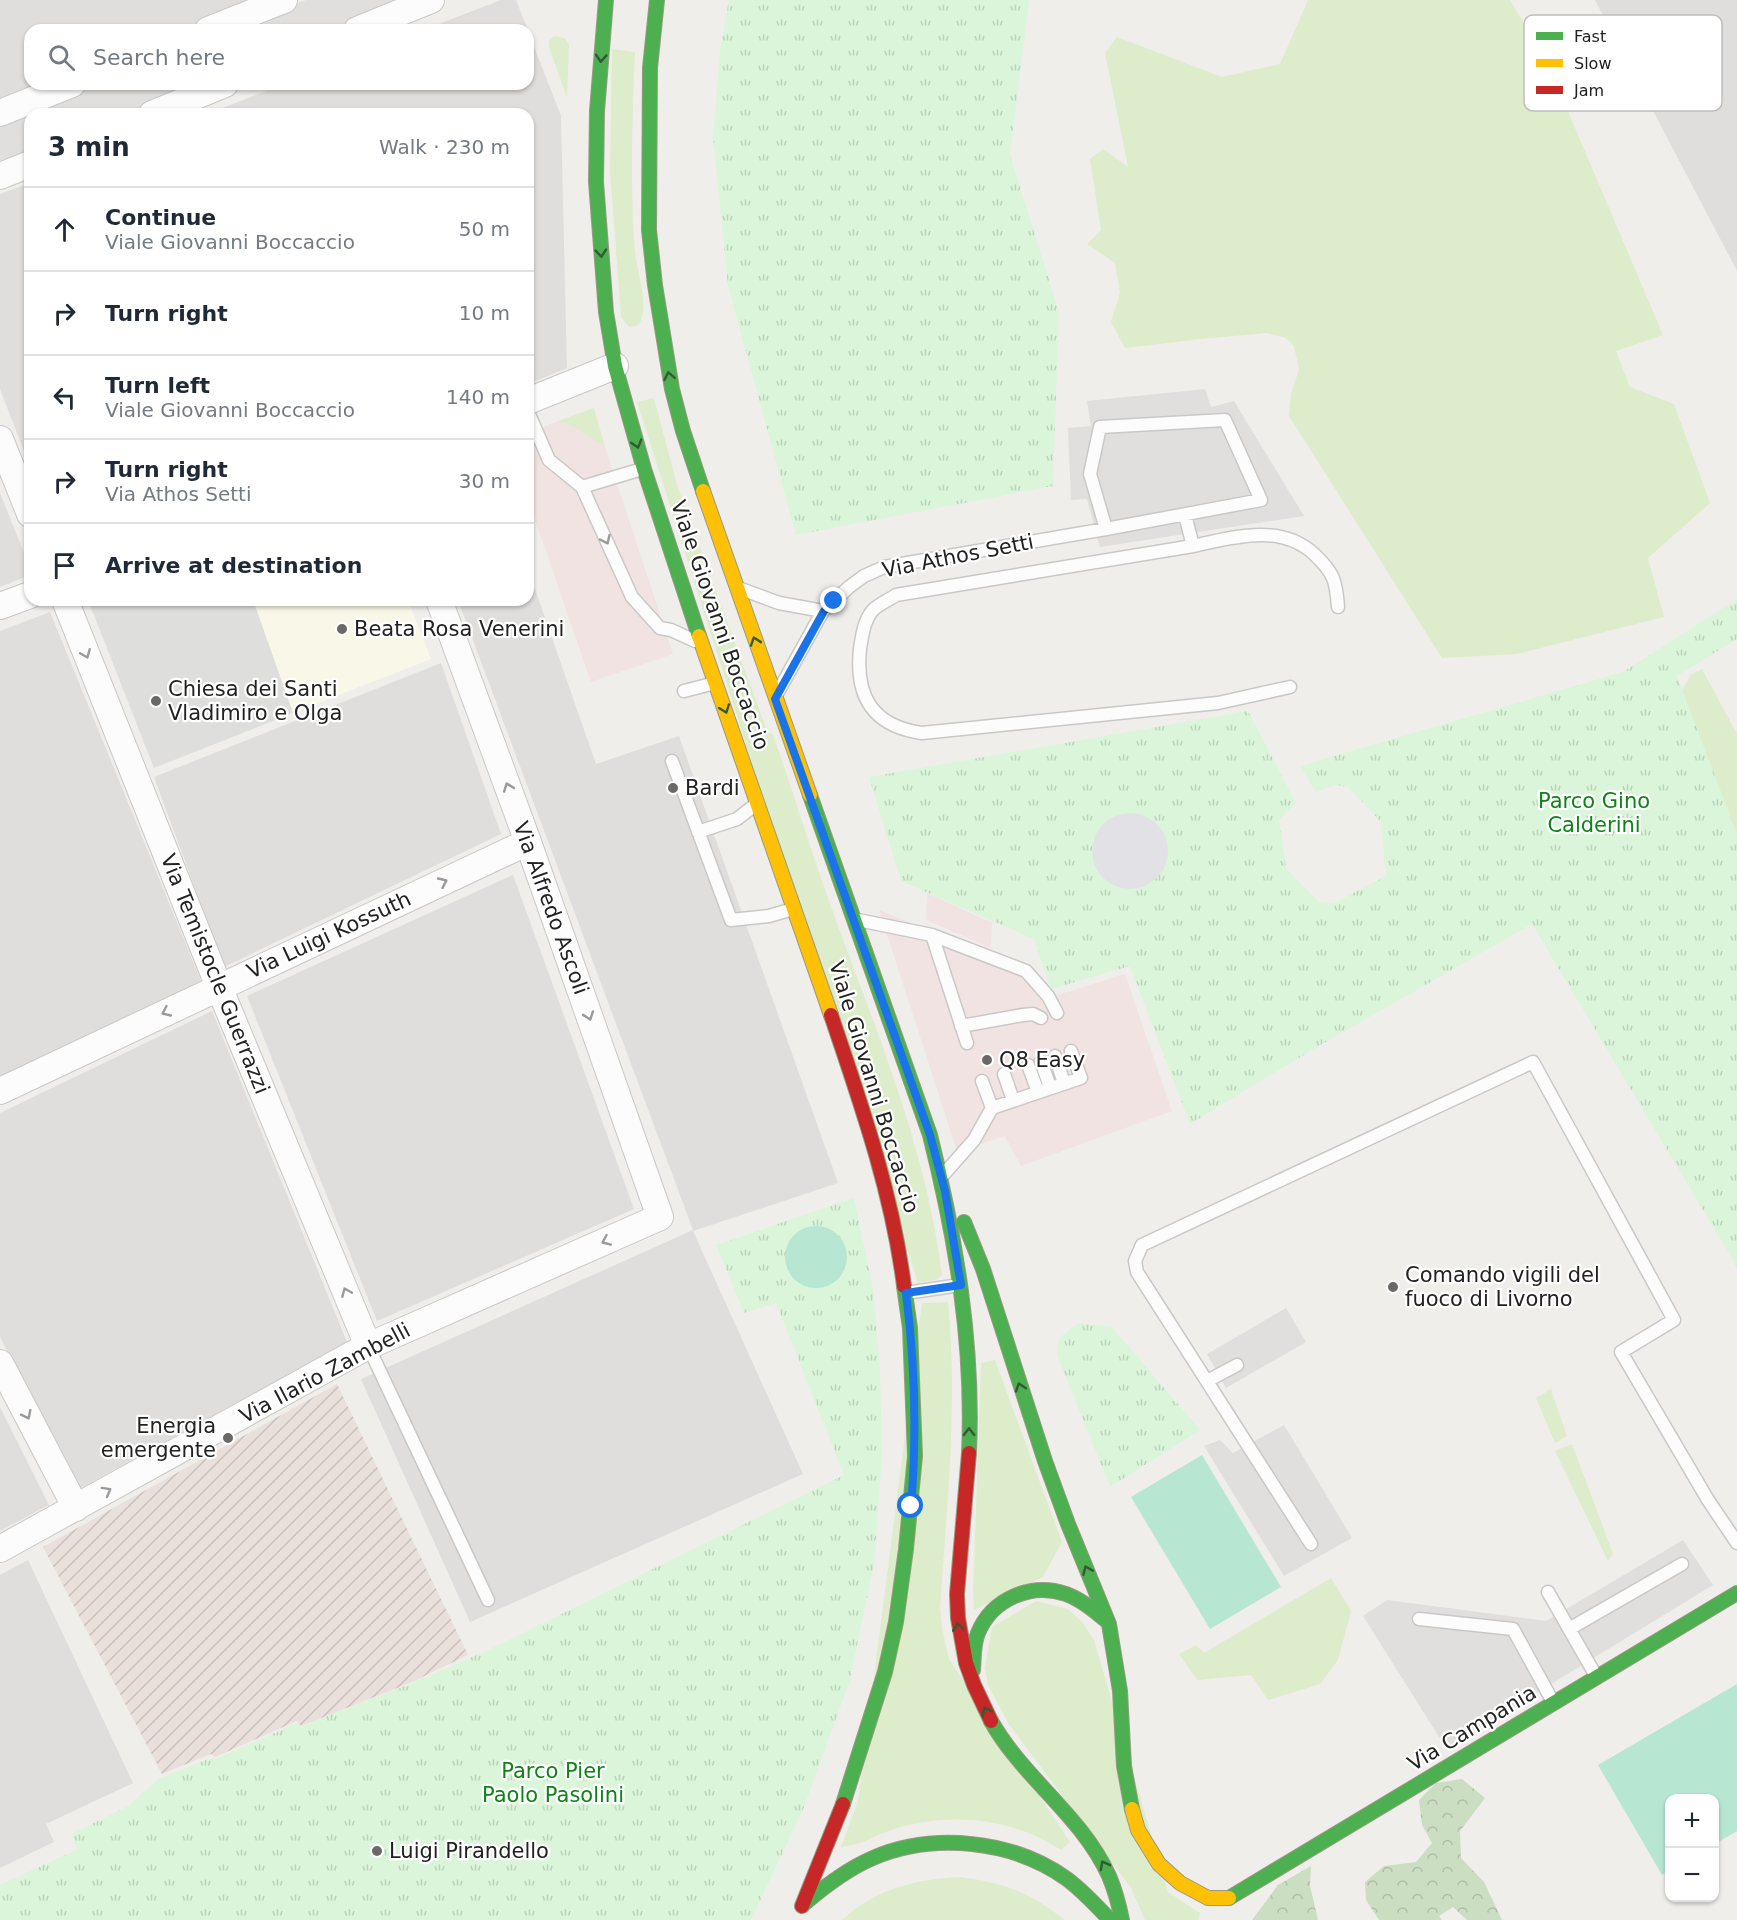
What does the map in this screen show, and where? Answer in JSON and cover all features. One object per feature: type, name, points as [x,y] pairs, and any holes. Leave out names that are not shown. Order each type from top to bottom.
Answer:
[{"type":"main road","name":"Viale Giovanni Boccaccio","points":[[606,0],[597,111],[596,182],[606,312],[644,469],[702,645],[795,908],[865,1116],[885,1183],[899,1246],[913,1357],[915,1456],[896,1622],[885,1672],[844,1802],[798,1912],[848,1871],[886,1853],[928,1844],[970,1843],[1011,1852],[1050,1868],[1085,1893],[1110,1920]]},
{"type":"main road","name":"Viale Giovanni Boccaccio","points":[[657,0],[650,68],[648,219],[660,355],[683,431],[736,587],[930,1135],[945,1191],[961,1285],[968,1381],[969,1443],[957,1615],[962,1647],[973,1683],[988,1717],[1010,1750],[1095,1850],[1120,1902],[1122,1920]]},
{"type":"main road","name":"Viale Giovanni Boccaccio","points":[[945,1191],[971,1237],[1045,1461],[1109,1624],[1120,1691],[1124,1766],[1138,1830],[1159,1864],[1180,1883],[1208,1898],[1227,1903]]},
{"type":"main road","name":"Viale Giovanni Boccaccio","points":[[973,1683],[977,1635],[995,1608],[1004,1600],[1018,1594],[1040,1590],[1064,1592],[1088,1605],[1109,1624]]},
{"type":"main road","name":"Via Campania","points":[[1227,1903],[1737,1593]]},
{"type":"street","points":[[223,24],[284,0]]},
{"type":"street","points":[[372,24],[431,0]]},
{"type":"street","points":[[0,113],[57,90]]},
{"type":"street","points":[[167,108],[210,90]]},
{"type":"street","points":[[0,176],[24,166]]},
{"type":"street","points":[[534,399],[620,365]]},
{"type":"street","points":[[0,439],[24,499]]},
{"type":"street","points":[[0,606],[24,597]]},
{"type":"street","name":"Via Temistocle Guerrazzi","points":[[67,606],[219,987],[368,1346]]},
{"type":"street","name":"Via Alfredo Ascoli","points":[[441,606],[528,842],[660,1217]]},
{"type":"street","name":"Via Luigi Kossuth","points":[[0,1091],[528,842]]},
{"type":"street","name":"Via Ilario Zambelli","points":[[0,1549],[368,1346],[660,1217]]},
{"type":"street","points":[[0,1363],[76,1508]]},
{"type":"lane","name":"Via Athos Setti","points":[[775,699],[824,611],[864,576],[884,567],[1107,529],[1261,500],[1225,420],[1100,427],[1090,474],[1107,529]]},
{"type":"lane","points":[[534,426],[549,460],[582,487],[632,597],[660,628],[671,630],[702,645]]},
{"type":"lane","points":[[582,487],[644,469]]},
{"type":"lane","points":[[1185,515],[1193,546]]},
{"type":"lane","points":[[1290,687],[1218,704],[922,733],[902,730],[885,721],[873,709],[863,694],[859,657],[862,631],[872,611],[896,595],[1193,546],[1240,536],[1277,535],[1305,546],[1330,569],[1337,589],[1338,607]]},
{"type":"lane","points":[[736,587],[779,603],[824,611]]},
{"type":"lane","points":[[684,691],[716,682]]},
{"type":"lane","points":[[672,761],[731,920],[770,916],[795,908]]},
{"type":"lane","points":[[698,832],[737,819],[758,802]]},
{"type":"lane","points":[[854,919],[932,935],[1026,971],[1048,996],[1057,1013]]},
{"type":"lane","points":[[932,935],[967,1043]]},
{"type":"lane","points":[[961,1026],[984,1022],[1012,1022],[1025,1019],[1033,1014],[1041,1018]]},
{"type":"lane","points":[[984,1022],[989,1035]]},
{"type":"lane","points":[[941,1177],[974,1140],[992,1108],[1081,1078],[1071,1051]]},
{"type":"lane","points":[[1055,1056],[1064,1083]]},
{"type":"lane","points":[[1041,1061],[1050,1087]]},
{"type":"lane","points":[[1311,1544],[1137,1272],[1134,1261],[1142,1245],[1533,1062],[1674,1320],[1621,1352],[1708,1500],[1737,1543]]},
{"type":"lane","points":[[1028,1065],[1038,1092]]},
{"type":"lane","points":[[1004,1074],[1013,1100]]},
{"type":"lane","points":[[982,1081],[992,1108]]},
{"type":"lane","points":[[906,1293],[961,1285]]},
{"type":"lane","points":[[368,1346],[488,1600]]},
{"type":"lane","points":[[1207,1381],[1237,1365]]},
{"type":"lane","points":[[1569,1629],[1682,1564]]},
{"type":"lane","points":[[1548,1592],[1596,1677]]},
{"type":"lane","points":[[1419,1619],[1513,1629],[1554,1703]]},
{"type":"shaded area","points":[[0,0],[258,0],[197,24],[24,24],[24,90],[28,90],[0,101]]},
{"type":"shaded area","points":[[306,0],[431,0],[370,24],[245,24]]},
{"type":"shaded area","points":[[501,0],[516,0],[526,24],[439,24]]},
{"type":"shaded area","points":[[1595,0],[1737,0],[1737,271],[1653,111],[1722,111],[1722,15],[1603,15]]},
{"type":"shaded area","points":[[534,46],[561,116],[567,368],[534,382],[534,108],[222,108],[269,90],[534,90]]},
{"type":"shaded area","points":[[80,90],[204,90],[158,108],[35,108]]},
{"type":"shaded area","points":[[24,112],[24,161],[0,171],[0,122]]},
{"type":"shaded area","points":[[24,185],[24,451],[0,389],[0,194]]},
{"type":"shaded area","points":[[1205,389],[1211,407],[1234,401],[1304,516],[1100,547],[1087,499],[1071,500],[1068,428],[1091,426],[1087,401]]},
{"type":"shaded area","points":[[558,421],[573,426],[605,447],[673,654],[591,682],[534,516],[534,431]]},
{"type":"shaded area","points":[[0,493],[24,553],[24,577],[0,587]]},
{"type":"shaded area","points":[[534,586],[596,764],[679,736],[838,1183],[693,1231],[803,1474],[470,1622],[361,1379],[693,1230],[460,606],[534,606]]},
{"type":"shaded area","points":[[90,606],[255,606],[293,713],[154,768]]},
{"type":"shaded area","name":"Beata Rosa Venerini","points":[[255,606],[410,606],[431,659],[293,713]]},
{"type":"shaded area","points":[[50,612],[201,981],[0,1076],[0,631]]},
{"type":"shaded area","points":[[441,663],[501,834],[224,967],[154,777]]},
{"type":"shaded area","points":[[1130,813],[1145,816],[1157,824],[1165,836],[1168,851],[1165,866],[1157,878],[1145,886],[1130,889],[1115,886],[1103,878],[1095,866],[1092,851],[1095,836],[1103,824],[1115,816]]},
{"type":"shaded area","points":[[513,875],[634,1209],[377,1321],[247,996]]},
{"type":"shaded area","points":[[927,893],[992,923],[991,948],[926,920]]},
{"type":"shaded area","points":[[879,910],[1042,976],[1051,997],[1125,974],[1172,1111],[1021,1166],[1005,1136],[957,1151]]},
{"type":"shaded area","points":[[212,1011],[347,1342],[77,1490],[0,1337],[0,1113]]},
{"type":"shaded area","points":[[1286,1308],[1306,1342],[1226,1388],[1207,1354]]},
{"type":"shaded area","points":[[337,1384],[468,1655],[410,1683],[301,1726],[297,1721],[215,1757],[211,1754],[162,1774],[43,1547]]},
{"type":"shaded area","points":[[0,1407],[49,1505],[0,1531]]},
{"type":"shaded area","points":[[1284,1425],[1352,1538],[1284,1576],[1204,1446],[1220,1440],[1233,1453]]},
{"type":"shaded area","points":[[1683,1540],[1713,1585],[1446,1748],[1363,1616],[1387,1600],[1546,1621]]},
{"type":"shaded area","points":[[28,1560],[133,1783],[46,1824],[54,1842],[0,1868],[0,1575]]},
{"type":"green space","points":[[729,0],[1029,0],[1010,155],[1059,312],[1053,486],[796,535],[728,286],[713,137],[720,49]]},
{"type":"green space","points":[[1308,0],[1510,0],[1524,23],[1524,111],[1568,111],[1663,335],[1616,351],[1630,387],[1674,404],[1710,503],[1648,558],[1664,617],[1517,654],[1442,658],[1289,416],[1291,393],[1299,370],[1294,346],[1286,338],[1267,333],[1125,348],[1111,322],[1120,293],[1115,263],[1087,244],[1101,230],[1090,159],[1103,149],[1128,167],[1105,53],[1117,37],[1222,77],[1280,64]]},
{"type":"green space","points":[[554,36],[565,38],[569,45],[567,98],[549,47],[549,41]]},
{"type":"green space","points":[[612,49],[635,52],[632,202],[635,252],[643,308],[639,325],[629,327],[621,317],[610,171]]},
{"type":"green space","points":[[654,398],[677,485],[767,731],[773,735],[830,904],[897,1086],[924,1180],[934,1227],[942,1275],[936,1280],[918,1283],[637,402]]},
{"type":"green space","points":[[594,408],[605,447],[572,426],[558,421]]},
{"type":"green space","name":"Parco Gino Calderini","points":[[1737,599],[1737,639],[1677,676],[1737,834],[1737,1267],[1532,924],[1317,1047],[1190,1124],[1130,966],[1051,989],[1034,939],[901,881],[869,777],[1248,711],[1296,803],[1279,820],[1286,868],[1319,902],[1334,903],[1386,876],[1381,822],[1348,787],[1335,785],[1316,792],[1300,766],[1623,672]],"holes":[[[1093,841],[1168,859],[1100,874],[1092,858]]]},
{"type":"green space","points":[[1702,669],[1737,734],[1737,932],[1682,691],[1691,674]]},
{"type":"green space","name":"Parco Pier Paolo Pasolini","points":[[854,1198],[873,1289],[880,1368],[882,1455],[874,1565],[849,1683],[804,1807],[751,1920],[0,1920],[0,1885],[78,1849],[71,1834],[128,1806],[158,1779],[211,1758],[215,1759],[297,1723],[301,1726],[410,1684],[490,1649],[844,1475],[776,1303],[744,1313],[716,1245]]},
{"type":"green space","points":[[810,1226],[822,1226],[838,1235],[845,1245],[847,1257],[845,1269],[838,1279],[822,1288],[810,1288],[799,1283],[790,1274],[785,1263],[785,1251],[790,1240],[799,1231]]},
{"type":"green space","points":[[948,1302],[952,1417],[940,1608],[942,1628],[949,1659],[1070,1842],[1061,1850],[1023,1831],[982,1821],[960,1819],[918,1823],[841,1847],[858,1801],[922,1303]]},
{"type":"green space","points":[[1078,1323],[1112,1327],[1200,1430],[1110,1487],[1057,1355],[1059,1338]]},
{"type":"green space","points":[[995,1360],[1062,1542],[1043,1577],[974,1610],[981,1363]]},
{"type":"green space","points":[[1551,1389],[1567,1436],[1555,1443],[1536,1398]]},
{"type":"green space","points":[[1572,1444],[1613,1554],[1608,1561],[1555,1451]]},
{"type":"green space","points":[[1202,1455],[1281,1587],[1210,1629],[1131,1497]]},
{"type":"green space","points":[[1331,1578],[1351,1611],[1338,1660],[1320,1684],[1268,1700],[1251,1675],[1197,1680],[1179,1654],[1196,1645],[1204,1653]]},
{"type":"green space","points":[[1036,1601],[1068,1609],[1083,1623],[1094,1640],[1168,1892],[1200,1913],[1199,1920],[1145,1920],[1131,1888],[1008,1723],[988,1685],[985,1668],[992,1627]]},
{"type":"green space","points":[[1737,1684],[1737,1831],[1719,1842],[1719,1794],[1665,1794],[1665,1873],[1662,1875],[1598,1765]]},
{"type":"green space","points":[[1462,1779],[1485,1798],[1460,1831],[1461,1858],[1484,1882],[1502,1920],[1467,1920],[1453,1907],[1439,1916],[1442,1920],[1379,1920],[1366,1900],[1365,1882],[1384,1866],[1416,1862],[1432,1843],[1422,1825],[1419,1800],[1436,1783]]},
{"type":"green space","points":[[1311,1866],[1310,1886],[1318,1920],[1252,1920],[1278,1885]]},
{"type":"green space","points":[[960,1877],[990,1882],[1016,1890],[1040,1902],[1065,1920],[842,1920],[868,1900],[882,1893],[912,1883]]},
{"type":"traffic: fast","points":[[606,0],[597,111],[596,182],[606,312],[615,366],[644,469],[699,636]]},
{"type":"traffic: fast","points":[[657,0],[650,68],[649,230],[655,285],[672,389],[703,491]]},
{"type":"traffic: fast","points":[[810,795],[930,1135],[948,1213],[966,1332],[969,1372],[969,1453]]},
{"type":"traffic: fast","points":[[964,1222],[983,1269],[1045,1461],[1109,1624],[1120,1691],[1124,1766],[1132,1809]]},
{"type":"traffic: fast","points":[[843,1804],[885,1672],[896,1622],[906,1549],[915,1456],[910,1328],[904,1286]]},
{"type":"traffic: fast","points":[[973,1670],[975,1642],[984,1621],[993,1611],[1014,1596],[1039,1590],[1066,1594],[1083,1603],[1108,1622]]},
{"type":"traffic: fast","points":[[1229,1898],[1737,1593]]},
{"type":"traffic: fast","points":[[991,1721],[1019,1761],[1084,1834],[1109,1876],[1122,1920]]},
{"type":"traffic: fast","points":[[804,1904],[837,1878],[873,1858],[921,1845],[972,1844],[998,1848],[1046,1866],[1073,1884],[1110,1920]]},
{"type":"traffic: slow","points":[[703,491],[810,795]]},
{"type":"traffic: slow","points":[[699,636],[831,1015]]},
{"type":"traffic: slow","points":[[1132,1809],[1138,1830],[1159,1864],[1180,1883],[1208,1898],[1229,1898]]},
{"type":"traffic: jam","points":[[831,1015],[884,1182],[904,1286]]},
{"type":"traffic: jam","points":[[969,1453],[957,1594],[958,1618],[966,1663],[991,1721]]},
{"type":"traffic: jam","points":[[802,1906],[843,1804]]},
{"type":"place","name":"Beata Rosa Venerini","points":[[342,629]]},
{"type":"place","name":"Chiesa dei Santi Vladimiro e Olga","points":[[156,701]]},
{"type":"place","name":"Bardi","points":[[673,788]]},
{"type":"place","name":"Q8 Easy","points":[[987,1060]]},
{"type":"place","name":"Comando vigili del fuoco di Livorno","points":[[1393,1287]]},
{"type":"place","name":"Energia emergente","points":[[228,1438]]},
{"type":"place","name":"Luigi Pirandello","points":[[377,1851]]},
{"type":"route","points":[[834,601],[824,611],[775,699],[930,1135],[945,1191],[961,1285],[906,1293],[913,1357],[915,1411],[915,1456],[911,1506]]}]
